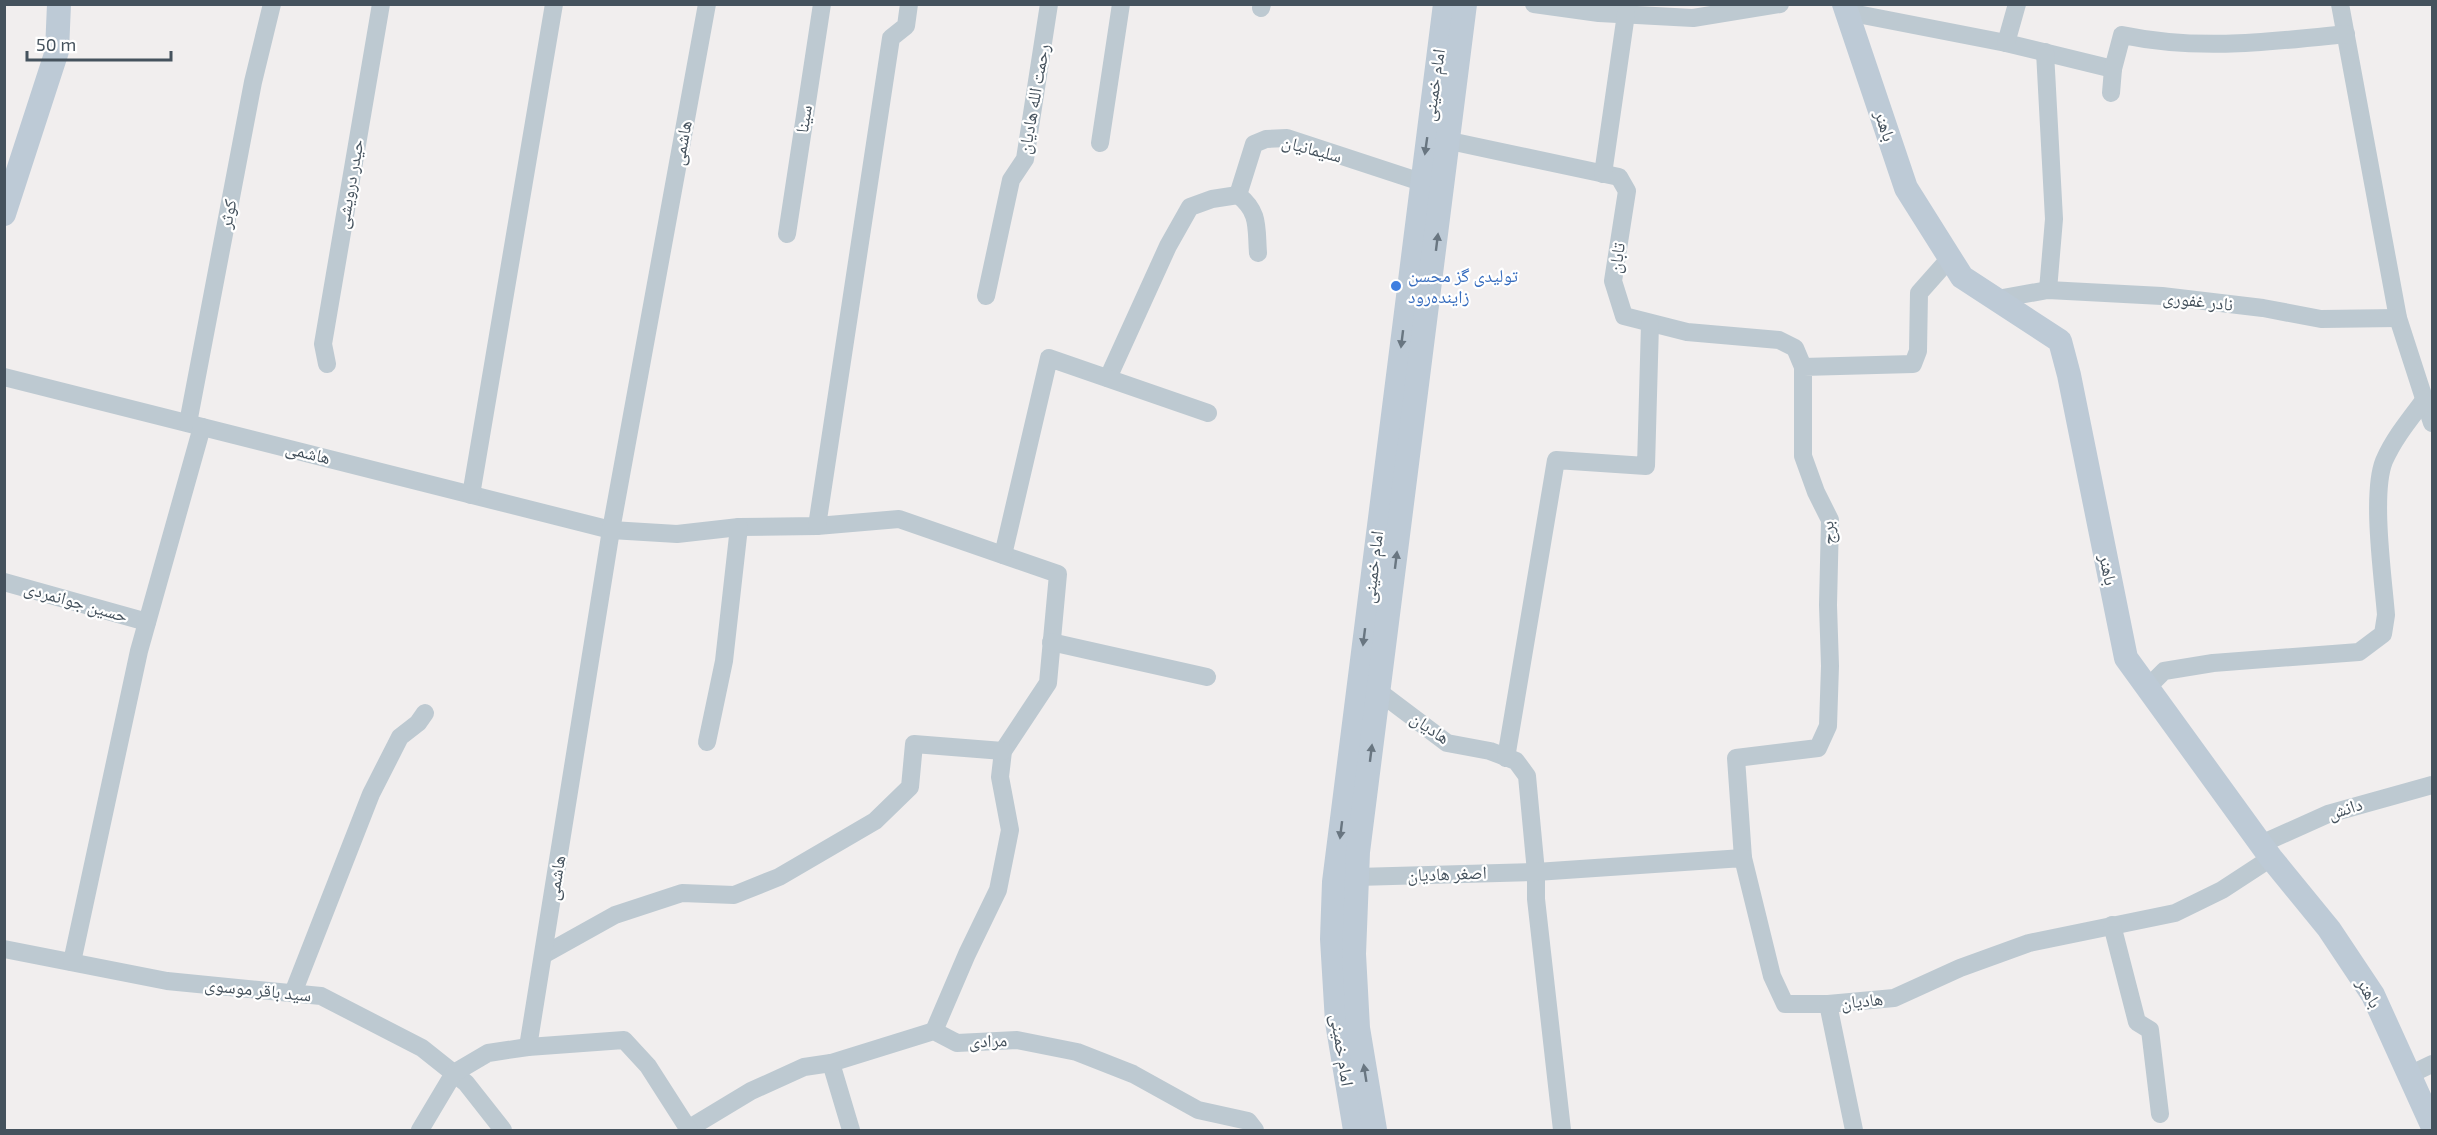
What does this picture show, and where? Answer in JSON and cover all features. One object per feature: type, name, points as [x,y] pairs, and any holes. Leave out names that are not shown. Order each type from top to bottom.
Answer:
[{"type":"main road","points":[[4,214],[10,177],[57,51],[59,4]]},
{"type":"main road","name":"امام خمینی","points":[[1375,1131],[1358,1028],[1354,954],[1368,688],[1421,182],[1445,4]]},
{"type":"main road","name":"امام خمینی","points":[[1355,1131],[1337,1022],[1332,939],[1334,882],[1368,688],[1450,141],[1466,4]]},
{"type":"main road","name":"باهنر","points":[[1846,8],[1906,188],[1962,277],[2060,341],[2069,375],[2126,658],[2266,851],[2329,929],[2373,995],[2433,1125]]},
{"type":"street","name":"کوثر","points":[[72,962],[139,651],[195,425],[253,82],[272,4]]},
{"type":"street","name":"حیدر درویشی","points":[[327,364],[322,344],[381,4]]},
{"type":"street","points":[[471,495],[554,4]]},
{"type":"street","name":"هاشمی","points":[[528,1047],[611,530],[707,4]]},
{"type":"street","name":"سینا","points":[[787,234],[822,4]]},
{"type":"street","points":[[817,526],[891,38],[906,26],[909,4]]},
{"type":"street","name":"رحمت الله هادیان","points":[[986,296],[1011,180],[1025,159],[1049,4]]},
{"type":"street","points":[[1100,143],[1120,4]]},
{"type":"street","points":[[1534,4],[1626,14],[1693,18],[1779,4]]},
{"type":"street","points":[[2006,43],[2017,4]]},
{"type":"street","points":[[2340,4],[2398,318],[2433,423]]},
{"type":"street","points":[[1846,8],[2113,69]]},
{"type":"street","points":[[1603,174],[1626,14]]},
{"type":"street","points":[[2111,93],[2113,69],[2122,34],[2152,41],[2214,46],[2346,34]]},
{"type":"street","points":[[2045,52],[2054,219],[2048,290]]},
{"type":"street","name":"سلیمانیان","points":[[1238,195],[1254,144],[1287,138],[1421,182]]},
{"type":"street","name":"تابان","points":[[1450,141],[1619,177],[1627,191],[1613,280],[1624,316],[1687,332],[1779,340],[1795,348],[1803,367]]},
{"type":"street","points":[[1108,378],[1168,246],[1190,207],[1212,199],[1238,195],[1250,204],[1256,220],[1258,253]]},
{"type":"street","points":[[1803,367],[1912,364],[1918,351],[1919,293],[1950,258]]},
{"type":"street","name":"نادر غفوری","points":[[1998,299],[2048,290],[2162,296],[2263,308],[2321,319],[2398,318]]},
{"type":"street","points":[[1506,758],[1556,460],[1646,466],[1650,324]]},
{"type":"street","points":[[1003,555],[1049,358],[1208,412]]},
{"type":"street","name":"برج","points":[[1743,858],[1736,758],[1818,748],[1828,726],[1830,520],[1816,492],[1803,456],[1803,367]]},
{"type":"street","name":"هاشمی","points":[[4,377],[611,530]]},
{"type":"street","points":[[2147,688],[2164,671],[2213,663],[2359,652],[2383,634],[2386,615],[2378,493],[2384,463],[2399,433],[2425,399]]},
{"type":"street","points":[[420,1131],[454,1073],[488,1053],[528,1047],[624,1040],[648,1066],[688,1130],[751,1091],[804,1067],[831,1064],[934,1031],[998,890],[1010,830],[1000,777],[1004,751],[1048,683],[1059,574],[899,519],[817,526],[739,527],[677,534],[611,530]]},
{"type":"street","points":[[707,742],[724,661],[739,527]]},
{"type":"street","name":"حسین جوانمردی","points":[[4,582],[147,622]]},
{"type":"street","points":[[1051,642],[1207,677]]},
{"type":"street","name":"هادیان","points":[[1368,688],[1447,743],[1490,751],[1516,762],[1527,776],[1536,872],[1537,910],[1562,1131]]},
{"type":"street","points":[[292,993],[371,794],[399,737],[418,723],[425,713]]},
{"type":"street","points":[[544,954],[615,915],[682,893],[734,895],[789,871],[875,821],[910,787],[914,744],[1004,751]]},
{"type":"street","name":"دانش","points":[[2266,851],[2328,814],[2433,785]]},
{"type":"street","name":"هادیان","points":[[1743,858],[1772,976],[1785,1004],[1828,1004],[1894,998],[1960,968],[2029,943],[2175,913],[2222,890],[2266,851]]},
{"type":"street","points":[[1536,872],[1743,858]]},
{"type":"street","name":"اصغر هادیان","points":[[1357,877],[1536,872]]},
{"type":"street","points":[[2112,925],[2137,1022],[2150,1030],[2160,1114]]},
{"type":"street","name":"سید باقر موسوی","points":[[4,949],[167,981],[321,996],[422,1048],[466,1083],[502,1131]]},
{"type":"street","points":[[1828,1004],[1854,1131]]},
{"type":"street","name":"مرادی","points":[[934,1031],[957,1043],[1017,1040],[1077,1052],[1133,1074],[1198,1110],[1248,1121],[1255,1131]]},
{"type":"street","points":[[831,1064],[851,1131]]},
{"type":"street","points":[[2409,1075],[2433,1064]]},
{"type":"place","name":"تولیدی گز محسن زاینده‌رود","points":[[1396,286]]}]
